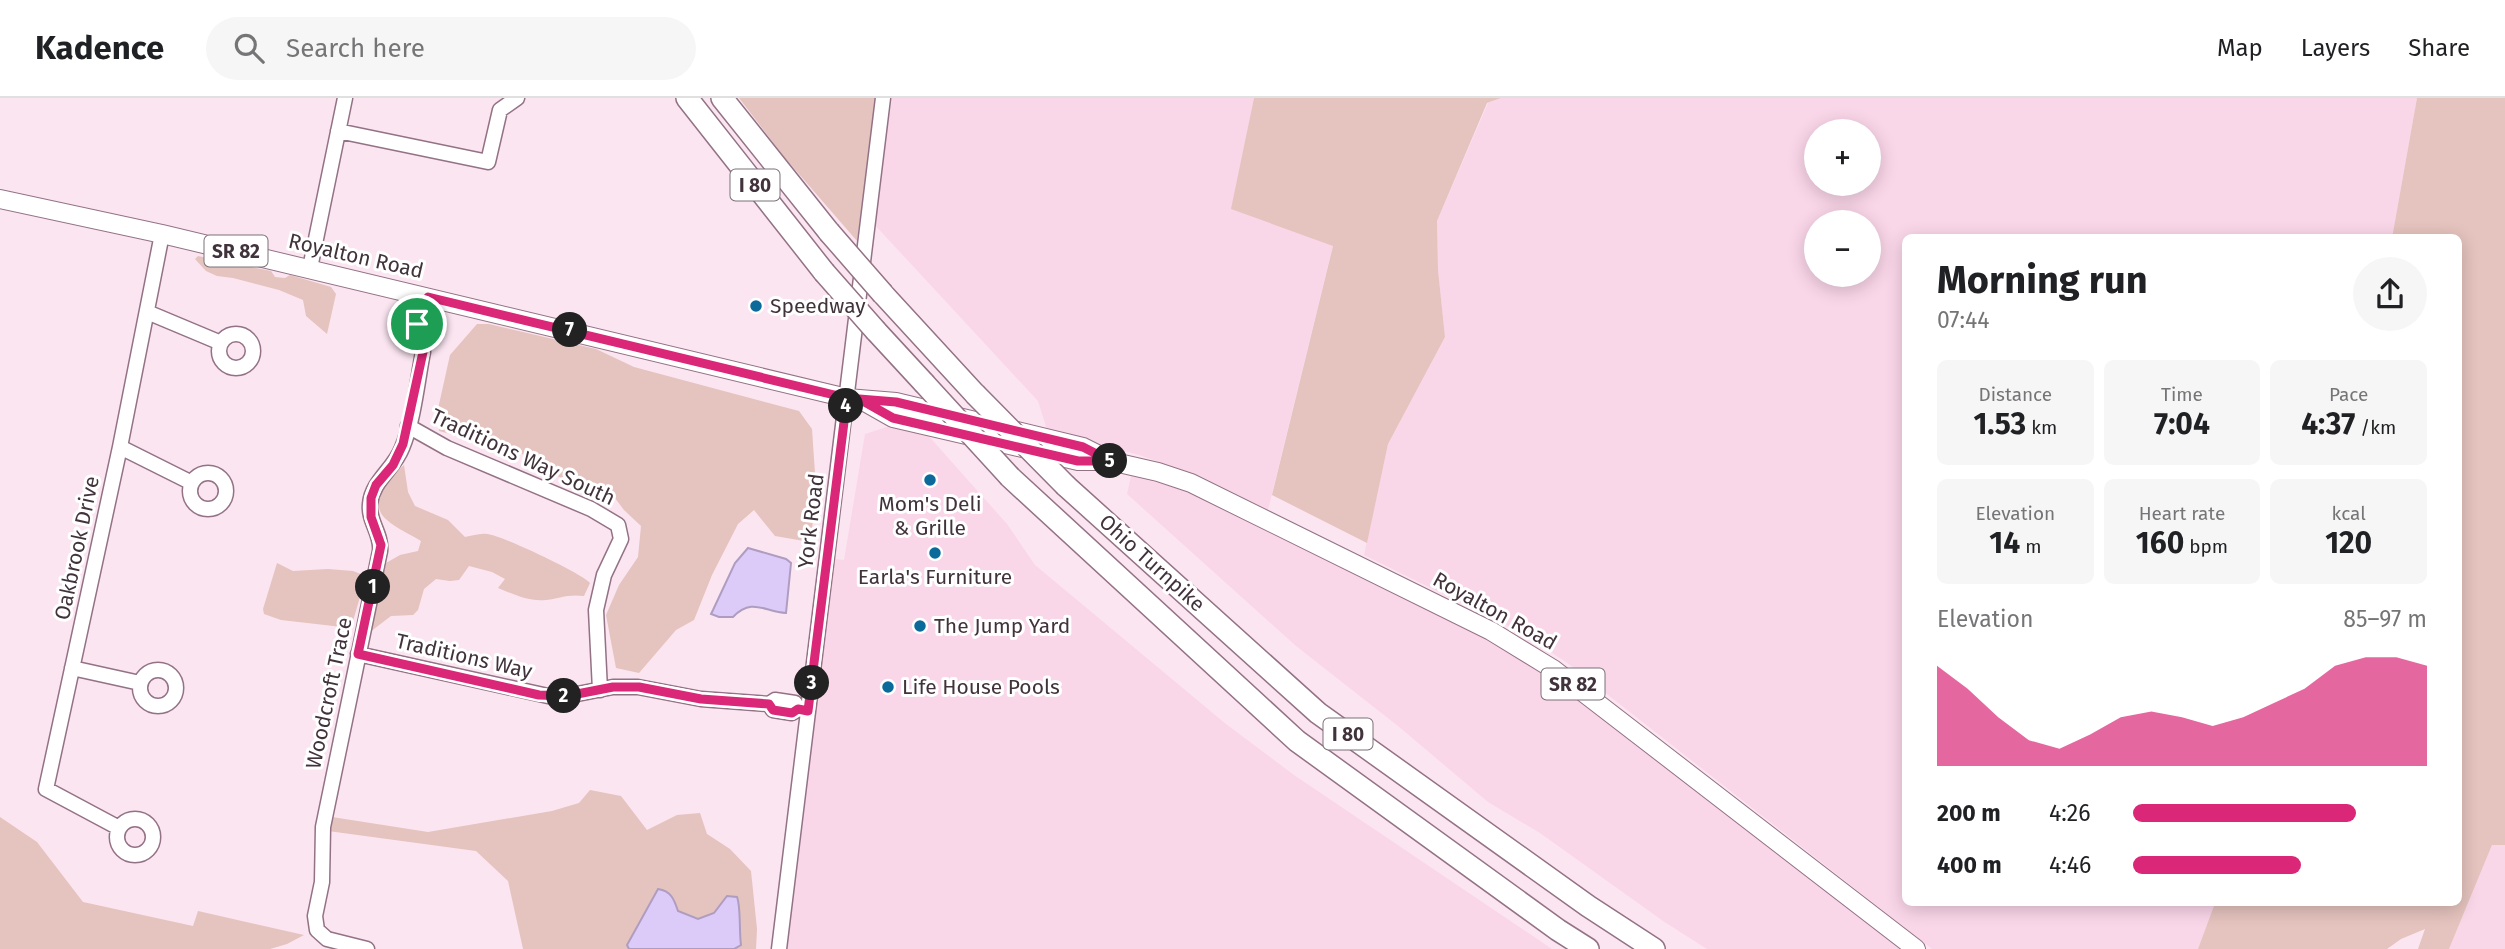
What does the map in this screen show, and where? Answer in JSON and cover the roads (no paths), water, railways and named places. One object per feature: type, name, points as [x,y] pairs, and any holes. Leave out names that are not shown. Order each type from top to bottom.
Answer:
[{"type":"highway","name":"Ohio Turnpike","points":[[687,98],[824,272],[1010,477],[1297,741],[1587,949]]},
{"type":"highway","name":"Ohio Turnpike","points":[[722,98],[829,232],[883,294],[975,394],[1066,486],[1318,713],[1588,906],[1654,949]]},
{"type":"main road","name":"Royalton Road","points":[[0,200],[162,233],[310,268],[428,300],[855,400],[896,402],[1062,441],[1083,447],[1110,461],[1191,483],[1368,569],[1510,642],[1553,669],[1916,949]]},
{"type":"street","points":[[310,268],[345,98]]},
{"type":"street","points":[[338,131],[488,162],[500,110],[517,98]]},
{"type":"street","name":"York Road","points":[[779,949],[803,710],[855,400],[883,98]]},
{"type":"street","name":"Oakbrook Drive","points":[[119,828],[46,789],[120,447],[162,233]]},
{"type":"street","name":"Woodcroft Trace","points":[[367,949],[323,937],[317,930],[315,916],[321,882],[324,821],[381,545],[371,517],[371,498],[376,485],[400,452],[408,426],[423,352],[421,339],[426,335],[432,310],[428,300]]},
{"type":"street","points":[[147,312],[221,343]]},
{"type":"street","name":"Traditions Way South","points":[[408,426],[447,448],[591,509],[618,525],[621,539],[604,575],[596,610],[600,690]]},
{"type":"street","points":[[120,447],[192,483]]},
{"type":"street","name":"Traditions Way","points":[[358,654],[548,696],[567,696],[626,686],[650,687],[701,699],[769,704],[773,710],[792,713],[803,710]]},
{"type":"street","points":[[72,668],[140,683]]},
{"type":"place","name":"Speedway","points":[[756,306]]},
{"type":"place","name":"Mom's Deli & Grille","points":[[930,480]]},
{"type":"place","name":"Earla's Furniture","points":[[935,553]]},
{"type":"place","name":"The Jump Yard","points":[[920,626]]},
{"type":"place","name":"Life House Pools","points":[[888,687]]}]
